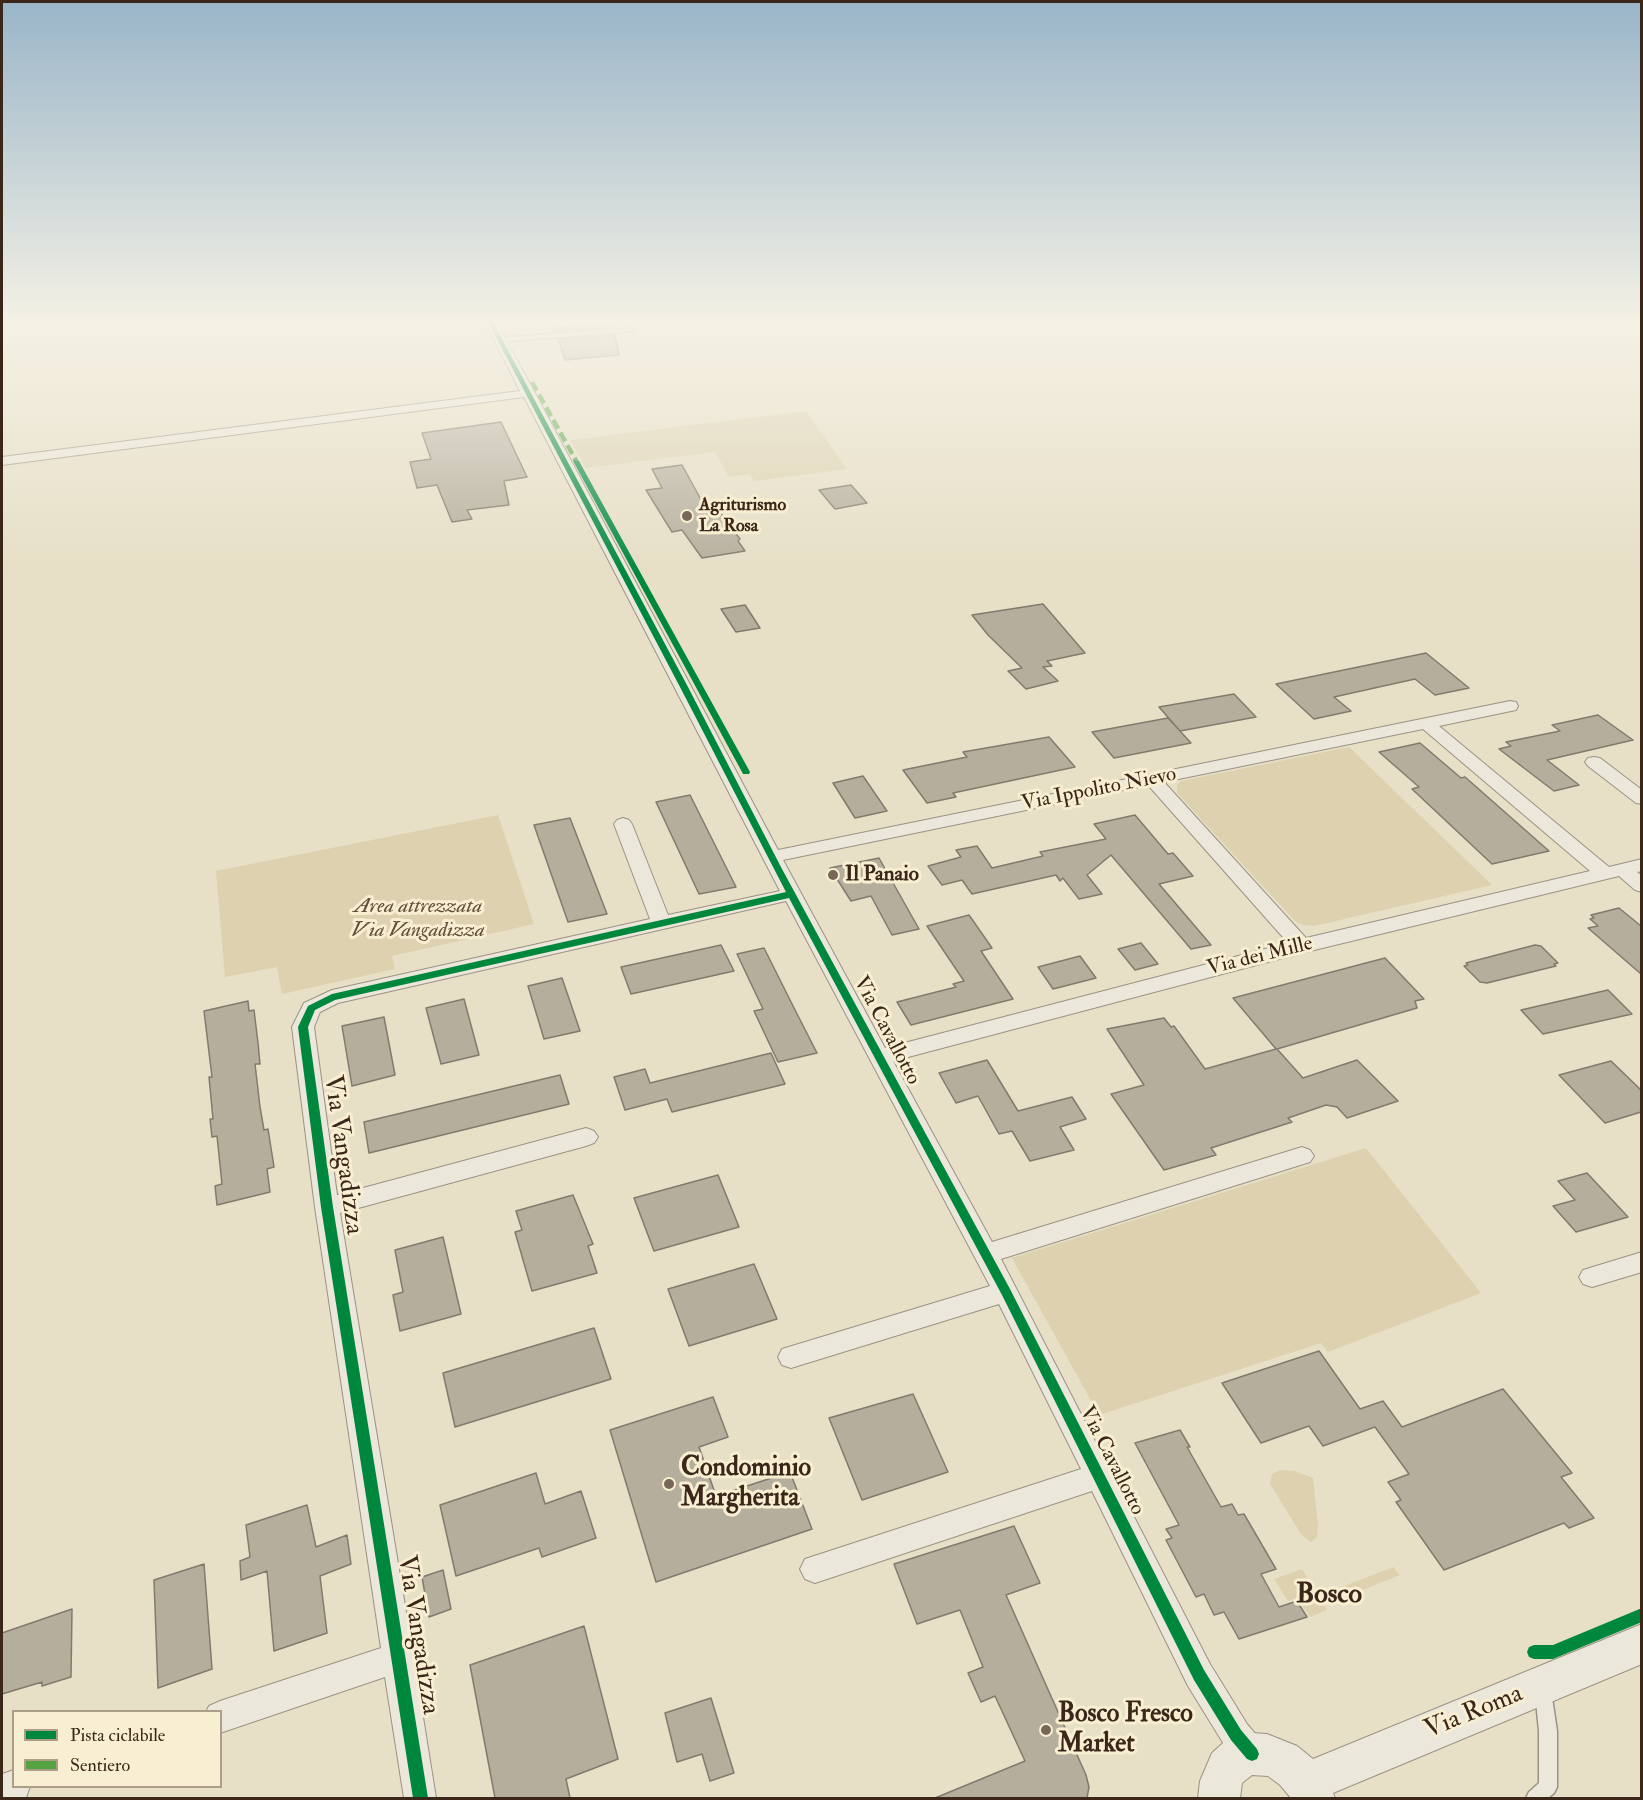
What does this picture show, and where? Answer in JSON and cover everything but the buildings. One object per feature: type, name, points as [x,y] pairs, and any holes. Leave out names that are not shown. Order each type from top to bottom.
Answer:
[{"type":"street","points":[[2,461],[429,406]]},
{"type":"street","name":"Via Cavallotto","points":[[537,406],[772,857],[1006,1292],[1097,1477],[1138,1552],[1199,1675],[1236,1735],[1252,1754]]},
{"type":"street","name":"Via Ippolito Nievo","points":[[772,857],[1510,706]]},
{"type":"street","points":[[1426,723],[1623,869],[1641,886]]},
{"type":"street","points":[[1594,762],[1641,800]]},
{"type":"street","points":[[1152,779],[1302,946]]},
{"type":"street","points":[[623,824],[661,923]]},
{"type":"street","name":"Via dei Mille","points":[[880,1057],[1302,946],[1623,869]]},
{"type":"street","name":"Via Vangadizza","points":[[420,1798],[400,1657],[327,1207],[303,1027],[311,1008],[332,997],[792,894]]},
{"type":"street","name":"Via Vangadizza","points":[[327,1207],[586,1137]]},
{"type":"street","points":[[985,1254],[1302,1156]]},
{"type":"street","points":[[1592,1277],[1641,1262]]},
{"type":"street","points":[[791,1357],[1006,1292]]},
{"type":"street","points":[[815,1569],[1097,1477]]},
{"type":"street","name":"Via Roma","points":[[1252,1754],[1267,1755],[1282,1761],[1295,1770],[1310,1791],[1542,1685],[1641,1644]]},
{"type":"street","name":"Via Vangadizza","points":[[222,1716],[400,1657]]},
{"type":"street","points":[[1219,1798],[1221,1781],[1227,1768],[1238,1758],[1252,1754]]},
{"type":"lane","points":[[1535,1798],[1548,1787],[1548,1731],[1542,1685]]},
{"type":"green space","points":[[806,411],[847,469],[754,481],[750,474],[729,477],[715,452],[586,468],[570,440]]},
{"type":"green space","points":[[1349,747],[1492,885],[1314,926],[1303,925],[1295,921],[1177,793],[1177,785],[1181,781]]},
{"type":"green space","name":"Area attrezzata Via Vangadizza","points":[[498,815],[534,924],[392,956],[395,969],[282,994],[277,967],[225,977],[216,871]]},
{"type":"green space","points":[[1366,1148],[1481,1293],[1328,1352],[1321,1343],[1099,1415],[1012,1258]]},
{"type":"green space","points":[[1280,1470],[1295,1471],[1313,1478],[1318,1525],[1317,1537],[1311,1542],[1301,1534],[1270,1484],[1272,1474]]},
{"type":"green space","points":[[1393,1567],[1400,1575],[1348,1596],[1342,1587]]},
{"type":"green space","points":[[1302,1569],[1327,1610],[1310,1617],[1297,1598],[1288,1601],[1274,1579]]},
{"type":"marked path","points":[[545,406],[579,466]]},
{"type":"cycle path","points":[[535,406],[778,869],[1006,1292],[1199,1675],[1236,1735],[1252,1754]]},
{"type":"cycle path","points":[[576,461],[746,772]]},
{"type":"cycle path","points":[[420,1798],[327,1207],[303,1027],[311,1008],[332,997],[792,894]]},
{"type":"cycle path","points":[[1534,1652],[1553,1652],[1642,1615]]},
{"type":"place","name":"Agriturismo La Rosa","points":[[687,516]]},
{"type":"place","name":"Il Panaio","points":[[833,875]]},
{"type":"place","name":"Condominio Margherita","points":[[669,1484]]},
{"type":"place","name":"Bosco Fresco Market","points":[[1046,1730]]},
{"type":"district","name":"Bosco","points":[[1329,1596]]}]
